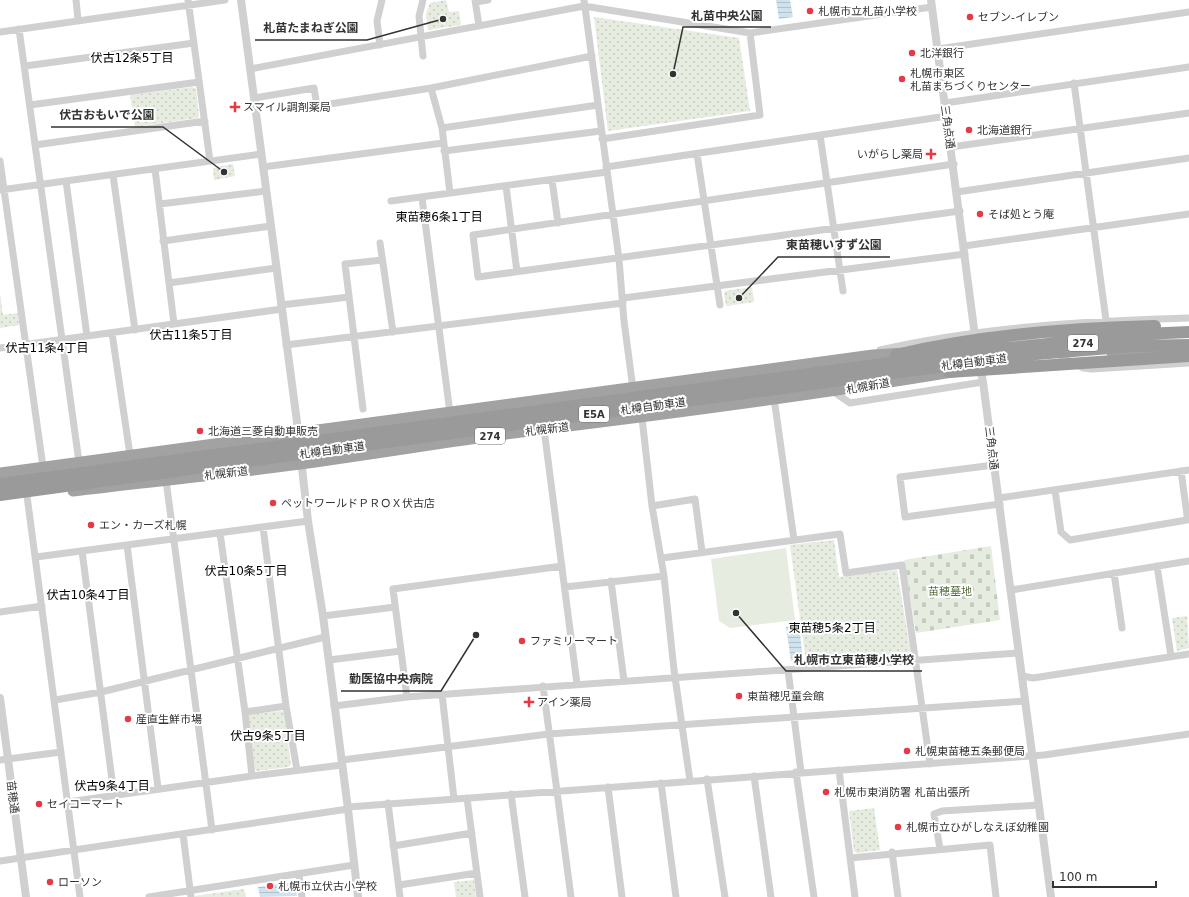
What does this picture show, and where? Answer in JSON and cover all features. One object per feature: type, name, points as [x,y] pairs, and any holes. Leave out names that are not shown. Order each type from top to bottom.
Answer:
[{"type":"highway","points":[[846,368],[933,346],[1000,336],[1108,327],[1189,326]]},
{"type":"highway","name":"札樽自動車道","points":[[0,484],[846,368],[1144,334],[1189,332]]},
{"type":"highway","name":"274","points":[[0,473],[298,432],[633,389],[873,355],[1189,337]]},
{"type":"highway","name":"札樽自動車道","points":[[0,495],[1024,355],[1134,346],[1189,345]]},
{"type":"highway","name":"札幌新道","points":[[0,500],[302,463],[544,429],[642,418],[774,398],[834,392],[980,367],[1101,353],[1189,353]]},
{"type":"highway","points":[[855,378],[1189,356]]},
{"type":"street","points":[[76,0],[78,20]]},
{"type":"street","points":[[0,32],[189,3],[225,0]]},
{"type":"street","points":[[241,0],[302,463],[308,521],[323,616],[358,897]]},
{"type":"street","points":[[380,45],[377,21],[382,0]]},
{"type":"street","points":[[423,0],[419,16],[423,56]]},
{"type":"street","points":[[479,26],[476,1],[488,0]]},
{"type":"street","points":[[189,3],[210,161]]},
{"type":"street","points":[[250,69],[479,26],[584,3],[750,33],[932,3]]},
{"type":"street","points":[[584,3],[619,259],[633,389]]},
{"type":"street","name":"三角点通","points":[[932,3],[965,250],[974,332],[983,382],[1051,897]]},
{"type":"street","points":[[938,49],[1189,12]]},
{"type":"street","points":[[19,29],[79,462]]},
{"type":"street","points":[[602,139],[760,114],[750,33]]},
{"type":"street","points":[[25,66],[194,43]]},
{"type":"street","points":[[254,98],[314,88],[317,106],[431,88],[592,56]]},
{"type":"street","points":[[945,103],[1189,67]]},
{"type":"street","points":[[30,105],[199,82]]},
{"type":"street","points":[[1074,83],[1106,320]]},
{"type":"street","points":[[431,88],[442,128],[443,147],[450,193]]},
{"type":"street","points":[[442,128],[598,105]]},
{"type":"street","points":[[951,146],[1189,113]]},
{"type":"street","points":[[391,201],[552,180],[697,154],[947,116]]},
{"type":"street","points":[[35,145],[205,121]]},
{"type":"street","points":[[263,167],[601,131]]},
{"type":"street","points":[[820,135],[843,291]]},
{"type":"street","points":[[2,190],[261,154]]},
{"type":"street","points":[[697,154],[720,305]]},
{"type":"street","points":[[957,192],[1189,158]]},
{"type":"street","points":[[0,161],[2,190],[43,467]]},
{"type":"street","points":[[954,164],[473,235],[478,277],[619,259],[960,211]]},
{"type":"street","points":[[155,169],[174,324]]},
{"type":"street","points":[[113,175],[135,330]]},
{"type":"street","points":[[552,180],[558,223]]},
{"type":"street","points":[[66,181],[87,336]]},
{"type":"street","points":[[506,186],[517,272]]},
{"type":"street","points":[[160,204],[266,191]]},
{"type":"street","points":[[422,198],[450,413]]},
{"type":"street","points":[[286,345],[438,327],[717,286],[841,270],[1094,228],[1189,214]]},
{"type":"street","points":[[163,241],[271,226]]},
{"type":"street","points":[[380,243],[393,332]]},
{"type":"street","points":[[363,409],[345,264],[382,260]]},
{"type":"street","points":[[169,283],[276,268]]},
{"type":"street","points":[[0,348],[135,330],[349,297]]},
{"type":"street","points":[[837,360],[917,342],[974,332],[1106,320],[1189,318]]},
{"type":"street","points":[[112,333],[130,455]]},
{"type":"street","points":[[1062,357],[1083,368],[1092,369],[1189,363]]},
{"type":"street","points":[[834,392],[850,402],[983,382]]},
{"type":"street","points":[[774,398],[794,540]]},
{"type":"street","points":[[642,418],[652,506],[662,558],[681,724],[690,781]]},
{"type":"street","points":[[544,429],[577,684]]},
{"type":"street","points":[[994,465],[900,477],[905,517],[1055,490],[1185,471],[1188,515],[1187,520],[1070,540],[1061,532],[1055,490]]},
{"type":"street","points":[[166,480],[212,830]]},
{"type":"street","points":[[27,496],[80,897]]},
{"type":"street","points":[[652,506],[695,500],[702,552]]},
{"type":"street","points":[[36,557],[308,521]]},
{"type":"street","points":[[263,527],[286,706],[297,770]]},
{"type":"street","points":[[220,533],[245,712],[252,776]]},
{"type":"street","points":[[662,558],[840,534],[846,573],[902,565],[930,764]]},
{"type":"street","points":[[127,545],[158,788]]},
{"type":"street","points":[[82,551],[114,795]]},
{"type":"street","points":[[1011,590],[1189,561]]},
{"type":"street","points":[[407,697],[394,607],[393,589],[562,566]]},
{"type":"street","points":[[1157,566],[1171,656]]},
{"type":"street","points":[[1114,573],[1122,628]]},
{"type":"street","points":[[565,587],[664,576]]},
{"type":"street","points":[[611,581],[624,681]]},
{"type":"street","points":[[0,612],[42,606]]},
{"type":"street","points":[[323,616],[394,607]]},
{"type":"street","points":[[54,700],[101,692],[325,637]]},
{"type":"street","points":[[328,660],[401,651]]},
{"type":"street","points":[[334,706],[407,697],[543,686],[788,670],[1019,652]]},
{"type":"street","points":[[1022,676],[1033,678],[1189,654]]},
{"type":"street","points":[[788,670],[795,716],[798,772],[814,897]]},
{"type":"street","points":[[543,686],[571,897]]},
{"type":"street","points":[[442,694],[454,799]]},
{"type":"street","name":"苗穂通","points":[[0,698],[26,897]]},
{"type":"street","points":[[68,802],[158,788],[297,770],[449,745],[549,734],[1026,701]]},
{"type":"street","points":[[245,712],[286,706]]},
{"type":"street","points":[[0,861],[388,803],[1032,756],[1189,734]]},
{"type":"street","points":[[0,760],[61,752]]},
{"type":"street","points":[[839,770],[855,897]]},
{"type":"street","points":[[754,776],[772,897]]},
{"type":"street","points":[[707,779],[725,897]]},
{"type":"street","points":[[661,783],[676,897]]},
{"type":"street","points":[[608,787],[622,897]]},
{"type":"street","points":[[511,794],[524,897]]},
{"type":"street","points":[[467,798],[480,897]]},
{"type":"street","points":[[388,803],[400,897]]},
{"type":"street","points":[[940,849],[934,814],[942,811],[1039,805]]},
{"type":"street","points":[[393,846],[472,833]]},
{"type":"street","points":[[183,834],[191,894]]},
{"type":"street","points":[[850,858],[892,852],[990,845],[996,897]]},
{"type":"street","points":[[892,852],[898,897]]},
{"type":"street","points":[[149,897],[191,894],[354,866]]},
{"type":"street","points":[[399,885],[477,873]]},
{"type":"street","points":[[299,875],[302,897]]},
{"type":"green space","points":[[446,0],[449,12],[459,11],[461,25],[428,30],[426,14],[430,3]]},
{"type":"green space","points":[[594,17],[739,38],[750,111],[608,131]]},
{"type":"green space","points":[[192,87],[196,89],[199,116],[197,118],[135,127],[130,95]]},
{"type":"green space","points":[[233,164],[235,176],[214,180],[213,168]]},
{"type":"green space","points":[[752,287],[754,302],[726,306],[725,291]]},
{"type":"green space","points":[[0,293],[3,315],[18,313],[19,325],[0,328]]},
{"type":"green space","points":[[834,540],[839,577],[897,570],[911,655],[806,662],[790,545]]},
{"type":"green space","name":"苗穂墓地","points":[[991,546],[1000,620],[916,633],[904,560]]},
{"type":"green space","points":[[786,548],[795,620],[730,628],[719,621],[711,559]]},
{"type":"green space","points":[[1187,616],[1189,648],[1177,651],[1172,618]]},
{"type":"green space","points":[[282,711],[284,713],[291,765],[288,767],[257,771],[255,769],[248,717],[250,714]]},
{"type":"green space","points":[[874,808],[880,850],[857,853],[854,851],[849,811]]},
{"type":"green space","points":[[474,880],[476,897],[456,897],[454,882]]},
{"type":"green space","points":[[244,889],[246,897],[195,897],[195,896]]},
{"type":"water","points":[[776,0],[790,0],[793,17],[779,19]]},
{"type":"water","points":[[799,625],[803,659],[791,661],[786,627]]},
{"type":"water","points":[[295,882],[297,896],[260,897],[258,887]]},
{"type":"place","name":"札幌市立札苗小学校","points":[[810,11]]},
{"type":"place","name":"セブン-イレブン","points":[[970,17]]},
{"type":"place","name":"札苗たまねぎ公園","points":[[443,19]]},
{"type":"place","name":"北洋銀行","points":[[912,53]]},
{"type":"place","name":"札苗中央公園","points":[[673,74]]},
{"type":"place","name":"札幌市東区 札苗まちづくりセンター","points":[[902,79]]},
{"type":"place","name":"スマイル調剤薬局","points":[[235,107]]},
{"type":"place","name":"北海道銀行","points":[[969,130]]},
{"type":"place","name":"いがらし薬局","points":[[931,154]]},
{"type":"place","name":"伏古おもいで公園","points":[[224,172]]},
{"type":"place","name":"そば処とう庵","points":[[980,214]]},
{"type":"place","name":"東苗穂いすず公園","points":[[739,298]]},
{"type":"place","name":"北海道三菱自動車販売","points":[[200,431]]},
{"type":"place","name":"ペットワールドＰＲＯＸ伏古店","points":[[273,503]]},
{"type":"place","name":"エン・カーズ札幌","points":[[91,525]]},
{"type":"place","name":"札幌市立東苗穂小学校","points":[[736,613]]},
{"type":"place","name":"勤医協中央病院","points":[[476,635]]},
{"type":"place","name":"ファミリーマート","points":[[522,641]]},
{"type":"place","name":"東苗穂児童会館","points":[[739,696]]},
{"type":"place","name":"アイン薬局","points":[[529,702]]},
{"type":"place","name":"産直生鮮市場","points":[[128,719]]},
{"type":"place","name":"札幌東苗穂五条郵便局","points":[[907,751]]},
{"type":"place","name":"札幌市東消防署 札苗出張所","points":[[826,792]]},
{"type":"place","name":"セイコーマート","points":[[39,804]]},
{"type":"place","name":"札幌市立ひがしなえぼ幼稚園","points":[[898,827]]},
{"type":"place","name":"ローソン","points":[[50,882]]},
{"type":"place","name":"札幌市立伏古小学校","points":[[270,886]]},
{"type":"district","name":"伏古12条5丁目","points":[[132,58]]},
{"type":"district","name":"東苗穂6条1丁目","points":[[439,217]]},
{"type":"district","name":"伏古11条5丁目","points":[[191,335]]},
{"type":"district","name":"伏古11条4丁目","points":[[47,348]]},
{"type":"district","name":"伏古10条5丁目","points":[[246,571]]},
{"type":"district","name":"伏古10条4丁目","points":[[88,595]]},
{"type":"district","name":"東苗穂5条2丁目","points":[[832,628]]},
{"type":"district","name":"伏古9条5丁目","points":[[268,736]]},
{"type":"district","name":"伏古9条4丁目","points":[[112,786]]}]
